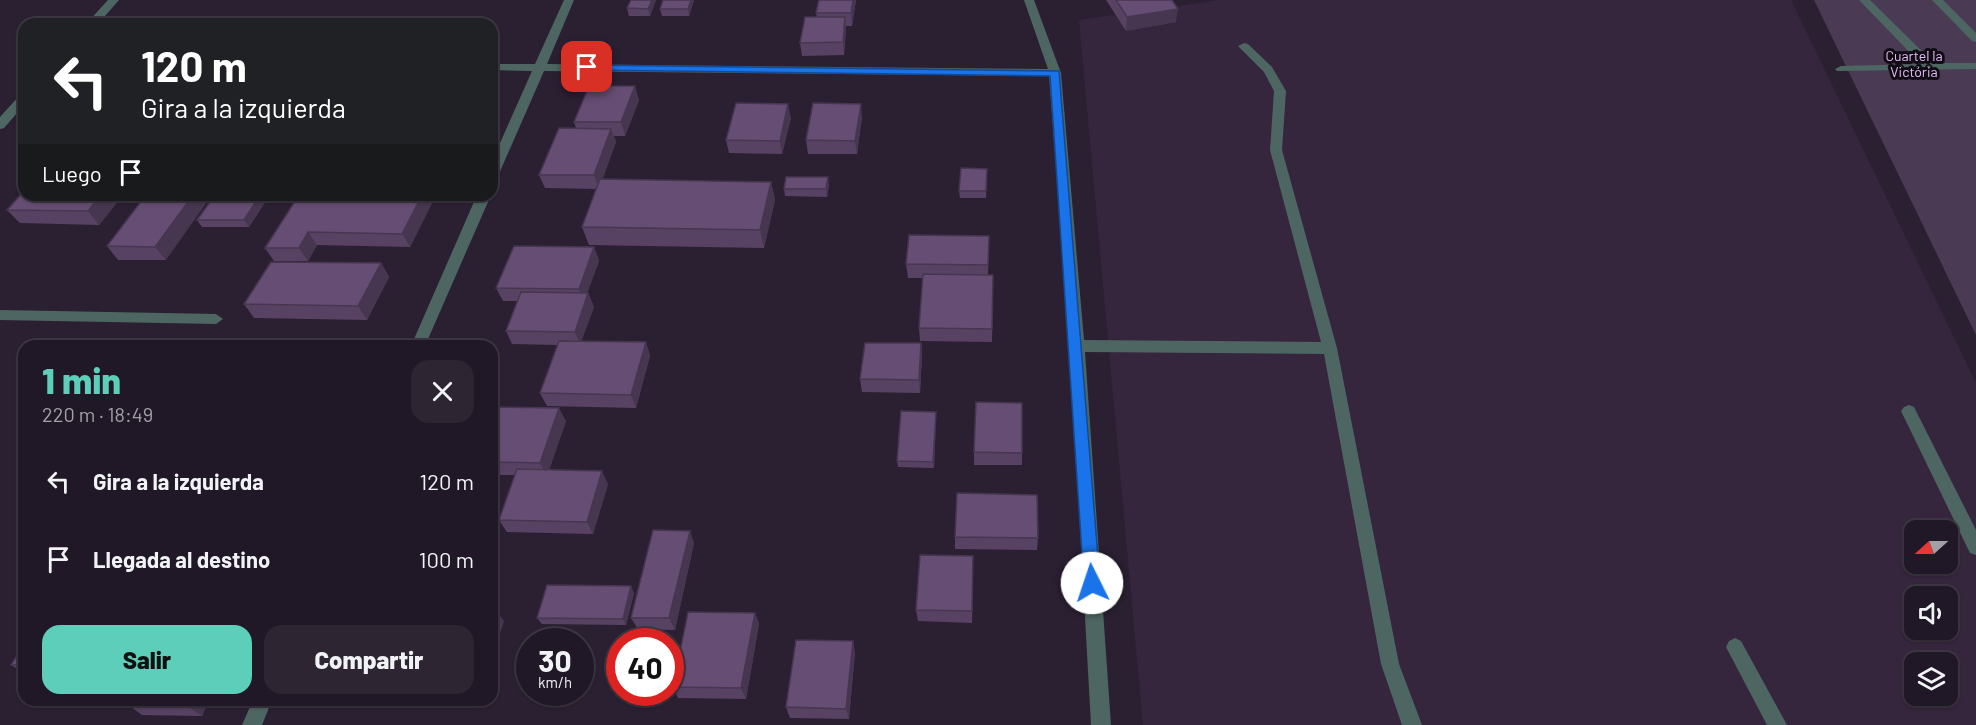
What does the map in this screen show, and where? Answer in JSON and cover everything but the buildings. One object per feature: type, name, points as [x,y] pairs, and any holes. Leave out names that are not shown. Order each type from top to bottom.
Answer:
[{"type":"street","points":[[98,18],[114,0]]},
{"type":"street","points":[[498,162],[569,0]]},
{"type":"street","points":[[1029,0],[1055,73],[1077,346],[1101,725]]},
{"type":"street","points":[[1864,0],[1930,66]]},
{"type":"street","points":[[1937,0],[1976,39]]},
{"type":"street","points":[[1244,46],[1269,72],[1281,97],[1274,133],[1276,150],[1330,348],[1390,664],[1412,725]]},
{"type":"street","points":[[1841,69],[1976,66]]},
{"type":"street","points":[[498,67],[1055,73]]},
{"type":"street","points":[[0,125],[18,105]]},
{"type":"street","points":[[421,340],[481,201]]},
{"type":"street","points":[[0,315],[216,319]]},
{"type":"street","points":[[1077,346],[1330,348]]},
{"type":"street","points":[[1909,411],[1976,548]]},
{"type":"street","points":[[1736,647],[1777,725]]},
{"type":"street","points":[[252,725],[260,706]]},
{"type":"shaded area","points":[[1220,0],[1791,0],[1976,383],[1976,725],[1143,725],[1079,20]]},
{"type":"green space","name":"Cuartel la Victória","points":[[1814,0],[1976,0],[1976,335]]},
{"type":"route","points":[[587,67],[1055,73],[1077,346],[1092,583]]}]
